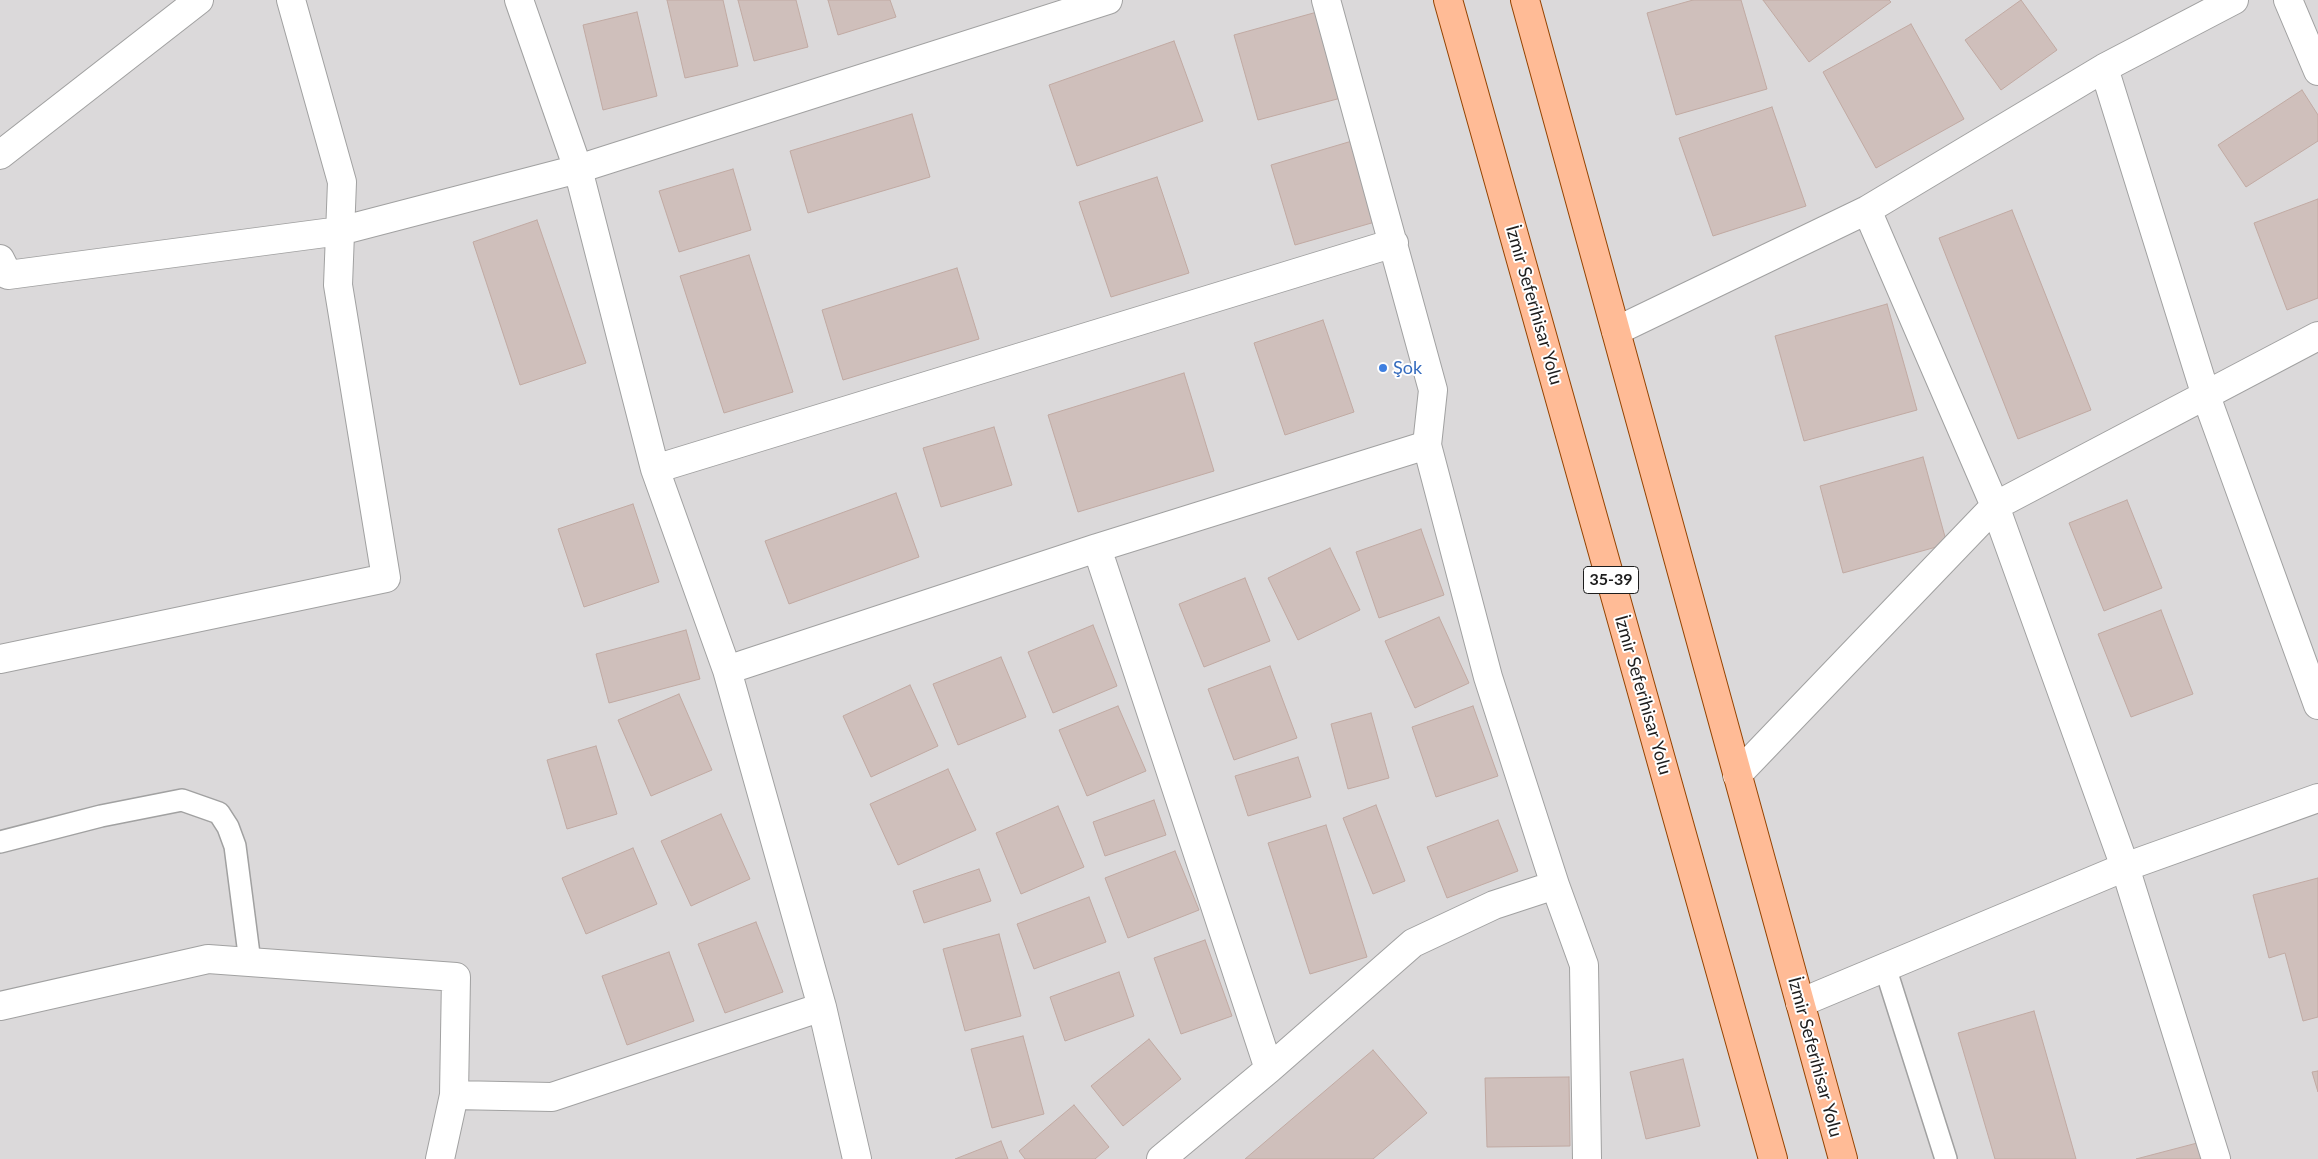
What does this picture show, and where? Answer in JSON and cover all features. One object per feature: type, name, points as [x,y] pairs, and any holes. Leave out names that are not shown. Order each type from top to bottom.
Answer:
[{"type":"main road","name":"İzmir Seferihisar Yolu","points":[[1448,0],[1773,1159]]},
{"type":"main road","name":"İzmir Seferihisar Yolu","points":[[1525,0],[1843,1159]]},
{"type":"street","points":[[0,155],[199,0]]},
{"type":"street","points":[[0,660],[386,578],[338,285],[342,182],[291,0]]},
{"type":"street","points":[[519,0],[578,170],[655,469],[727,670],[822,1008],[855,1158]]},
{"type":"street","points":[[0,259],[8,275],[340,231],[578,170],[1108,0]]},
{"type":"street","points":[[1326,0],[1433,390],[1427,445],[1488,677],[1555,885],[1584,965],[1587,1159]]},
{"type":"street","points":[[1616,331],[1867,210],[2104,68],[2234,0]]},
{"type":"street","points":[[2288,0],[2318,72]]},
{"type":"street","points":[[2104,68],[2206,396],[2318,705]]},
{"type":"street","points":[[1867,210],[1995,506],[2124,867],[2216,1159]]},
{"type":"street","points":[[655,469],[1394,243]]},
{"type":"street","points":[[1737,775],[1995,506],[2318,336]]},
{"type":"street","points":[[727,670],[1097,548],[1427,445]]},
{"type":"street","points":[[1097,548],[1269,1069]]},
{"type":"street","points":[[1800,1003],[2124,867],[2318,798]]},
{"type":"street","points":[[1161,1159],[1269,1069],[1413,942],[1494,905],[1555,885]]},
{"type":"street","points":[[0,1006],[208,959],[456,977],[454,1095],[440,1159]]},
{"type":"street","points":[[454,1095],[552,1097],[822,1008]]},
{"type":"lane","points":[[0,842],[101,816],[182,800],[219,813],[228,827],[235,846],[250,962]]},
{"type":"lane","points":[[1885,967],[1946,1159]]},
{"type":"shaded area","points":[[0,0],[2318,0],[2318,1159],[0,1159]]},
{"type":"building","points":[[667,0],[723,0],[738,66],[685,78]]},
{"type":"building","points":[[738,0],[796,0],[808,47],[754,61]]},
{"type":"building","points":[[828,0],[890,0],[896,17],[838,35]]},
{"type":"building","points":[[1693,0],[1741,0],[1767,89],[1676,115],[1647,13]]},
{"type":"building","points":[[1763,0],[1889,0],[1891,2],[1809,62]]},
{"type":"building","points":[[2021,0],[2057,50],[2001,90],[1965,40]]},
{"type":"building","points":[[637,12],[657,96],[603,110],[583,25]]},
{"type":"building","points":[[1317,12],[1341,98],[1258,120],[1234,35]]},
{"type":"building","points":[[1911,24],[1964,119],[1876,168],[1823,72]]},
{"type":"building","points":[[1174,41],[1203,121],[1077,166],[1049,85]]},
{"type":"building","points":[[2302,90],[2318,115],[2318,141],[2246,187],[2218,145]]},
{"type":"building","points":[[1772,107],[1806,206],[1713,236],[1679,138]]},
{"type":"building","points":[[912,114],[930,177],[808,213],[790,151]]},
{"type":"building","points":[[1352,141],[1375,222],[1295,245],[1271,165]]},
{"type":"building","points":[[733,169],[751,230],[679,252],[659,191]]},
{"type":"building","points":[[1157,177],[1189,273],[1111,297],[1079,202]]},
{"type":"building","points":[[2318,199],[2318,298],[2287,310],[2254,223]]},
{"type":"building","points":[[2012,210],[2091,410],[2018,439],[1939,238]]},
{"type":"building","points":[[537,220],[586,363],[520,385],[473,242]]},
{"type":"building","points":[[749,255],[793,392],[724,413],[680,276]]},
{"type":"building","points":[[957,268],[979,339],[843,380],[822,310]]},
{"type":"building","points":[[1887,304],[1917,410],[1804,441],[1775,336]]},
{"type":"building","points":[[1323,320],[1354,412],[1285,435],[1254,343]]},
{"type":"building","points":[[1184,373],[1214,471],[1078,512],[1048,415]]},
{"type":"building","points":[[994,427],[1012,485],[941,507],[923,448]]},
{"type":"building","points":[[1923,457],[1947,544],[1843,573],[1820,486]]},
{"type":"building","points":[[896,493],[919,557],[789,604],[765,541]]},
{"type":"building","points":[[2127,500],[2162,588],[2104,611],[2069,523]]},
{"type":"building","points":[[633,504],[659,582],[584,607],[558,529]]},
{"type":"building","points":[[1421,529],[1444,595],[1379,618],[1356,552]]},
{"type":"building","points":[[1330,548],[1360,610],[1298,640],[1268,578]]},
{"type":"building","points":[[1245,578],[1270,641],[1204,667],[1179,604]]},
{"type":"building","points":[[2161,610],[2193,694],[2131,717],[2098,634]]},
{"type":"building","points":[[1439,617],[1469,683],[1415,708],[1385,641]]},
{"type":"building","points":[[1093,625],[1117,686],[1053,713],[1028,652]]},
{"type":"building","points":[[686,630],[700,679],[609,703],[596,654]]},
{"type":"building","points":[[1001,657],[1026,717],[958,745],[933,684]]},
{"type":"building","points":[[1270,666],[1297,738],[1234,760],[1208,689]]},
{"type":"building","points":[[910,685],[938,746],[871,777],[843,716]]},
{"type":"building","points":[[679,694],[712,770],[651,796],[618,720]]},
{"type":"building","points":[[1118,706],[1146,771],[1087,796],[1059,730]]},
{"type":"building","points":[[1473,706],[1498,776],[1436,797],[1412,727]]},
{"type":"building","points":[[1371,713],[1389,778],[1348,789],[1331,724]]},
{"type":"building","points":[[596,746],[617,814],[567,829],[547,760]]},
{"type":"building","points":[[1298,757],[1311,797],[1248,816],[1235,776]]},
{"type":"building","points":[[948,769],[976,830],[898,865],[870,804]]},
{"type":"building","points":[[1154,800],[1166,835],[1105,856],[1093,822]]},
{"type":"building","points":[[1376,805],[1405,881],[1373,894],[1343,818]]},
{"type":"building","points":[[1058,806],[1084,867],[1021,894],[996,833]]},
{"type":"building","points":[[721,814],[750,879],[691,906],[661,841]]},
{"type":"building","points":[[1498,820],[1518,871],[1447,898],[1427,847]]},
{"type":"building","points":[[1326,825],[1367,957],[1310,974],[1268,843]]},
{"type":"building","points":[[633,848],[657,904],[586,934],[562,878]]},
{"type":"building","points":[[1175,851],[1199,910],[1128,938],[1105,878]]},
{"type":"building","points":[[979,869],[991,901],[924,923],[913,891]]},
{"type":"building","points":[[2318,878],[2318,1017],[2303,1021],[2285,953],[2269,958],[2253,895]]},
{"type":"building","points":[[1089,897],[1106,942],[1034,969],[1017,924]]},
{"type":"building","points":[[756,922],[783,992],[725,1013],[698,944]]},
{"type":"building","points":[[999,934],[1021,1016],[965,1031],[943,949]]},
{"type":"building","points":[[1205,940],[1232,1016],[1181,1034],[1154,958]]},
{"type":"building","points":[[669,952],[694,1021],[627,1045],[602,976]]},
{"type":"building","points":[[1119,972],[1134,1016],[1065,1041],[1050,997]]},
{"type":"building","points":[[2034,1011],[2076,1159],[1995,1159],[1958,1033]]},
{"type":"building","points":[[1023,1036],[1044,1114],[992,1128],[971,1049]]},
{"type":"building","points":[[1149,1039],[1181,1079],[1123,1126],[1091,1086]]},
{"type":"building","points":[[1373,1050],[1427,1113],[1373,1159],[1245,1159]]},
{"type":"building","points":[[1683,1059],[1700,1126],[1646,1139],[1630,1072]]},
{"type":"building","points":[[2318,1071],[2318,1092],[2312,1072]]},
{"type":"building","points":[[1569,1077],[1570,1146],[1487,1147],[1485,1078]]},
{"type":"building","points":[[1074,1105],[1109,1147],[1095,1159],[1025,1159],[1019,1151]]},
{"type":"building","points":[[1001,1141],[1008,1159],[955,1159]]},
{"type":"building","points":[[2201,1142],[2206,1159],[2136,1159]]},
{"type":"place","name":"Şok","points":[[1383,368]]}]
